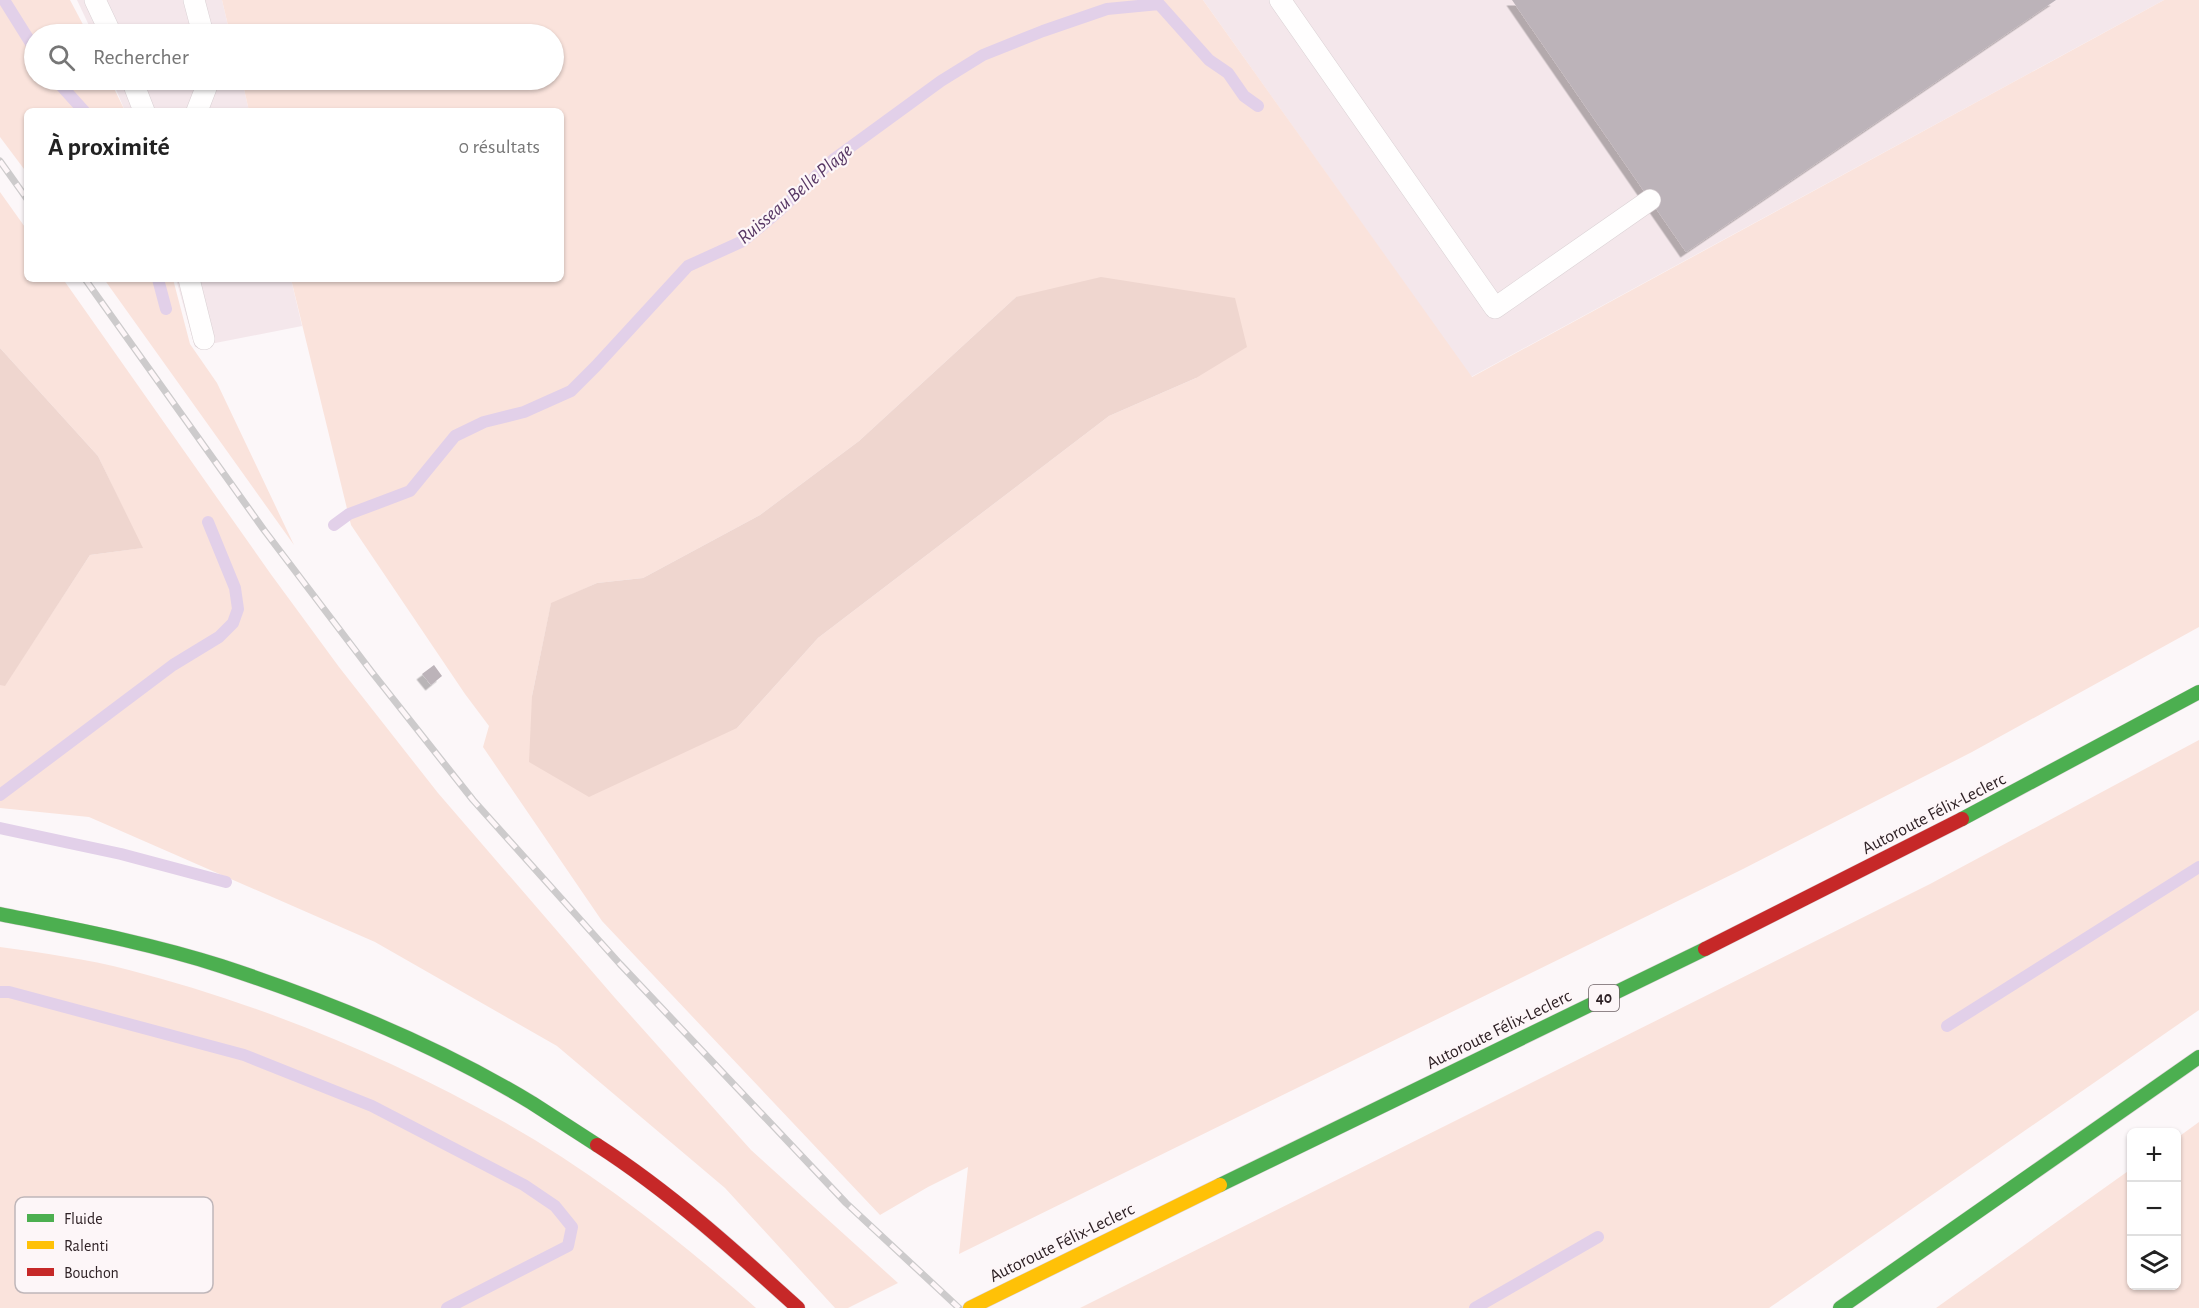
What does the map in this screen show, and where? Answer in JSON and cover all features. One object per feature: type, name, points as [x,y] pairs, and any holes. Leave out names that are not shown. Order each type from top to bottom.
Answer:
[{"type":"highway","name":"Autoroute Félix-Leclerc","points":[[970,1308],[1862,871],[2014,793],[2199,693]]},
{"type":"highway","points":[[0,914],[87,929],[155,946],[236,971],[318,1000],[396,1033],[460,1064],[596,1143],[657,1185],[737,1252],[798,1308]]},
{"type":"highway","points":[[1840,1308],[2199,1057]]},
{"type":"lane","points":[[94,0],[106,24]]},
{"type":"lane","points":[[194,0],[200,24]]},
{"type":"lane","points":[[1280,0],[1495,308],[1650,200]]},
{"type":"lane","points":[[136,90],[143,108]]},
{"type":"lane","points":[[198,108],[205,90]]},
{"type":"lane","points":[[190,282],[204,339]]},
{"type":"shaded area","points":[[0,0],[70,0],[83,24],[24,24],[24,90],[115,90],[124,108],[24,108],[24,169],[0,137]]},
{"type":"shaded area","points":[[77,0],[222,0],[228,24],[88,24]]},
{"type":"shaded area","points":[[222,0],[1203,0],[1472,377],[2164,0],[2199,0],[2199,627],[1972,752],[1743,869],[959,1254],[968,1167],[880,1215],[602,921],[483,747],[489,726],[351,525],[292,282],[564,282],[564,108],[248,108],[244,90],[564,90],[564,24],[228,24]],"holes":[[[1016,297],[1196,378],[1109,416],[818,638],[737,728],[532,696],[551,604],[597,583],[643,578],[760,515],[859,441]]]},
{"type":"shaded area","points":[[1203,0],[2164,0],[1471,377]]},
{"type":"shaded area","points":[[116,90],[244,90],[248,108],[124,108]]},
{"type":"shaded area","points":[[0,192],[24,226],[24,282],[65,282],[270,573],[339,667],[438,793],[615,998],[751,1150],[898,1283],[848,1308],[835,1308],[725,1188],[557,1046],[375,942],[89,817],[0,808],[0,685],[5,685],[90,555],[142,548],[98,456],[0,348]]},
{"type":"shaded area","points":[[1101,277],[1235,298],[1247,347],[1196,378],[1109,416],[818,638],[737,728],[589,797],[529,762],[532,696],[551,603],[597,583],[643,578],[760,515],[859,441],[1016,297]]},
{"type":"shaded area","points":[[106,282],[174,282],[190,344],[217,383],[294,545]]},
{"type":"shaded area","points":[[177,282],[292,282],[302,326],[195,347]]},
{"type":"shaded area","points":[[0,348],[98,456],[143,548],[90,555],[5,686],[0,685]]},
{"type":"shaded area","points":[[2199,740],[2199,1010],[1769,1308],[1080,1308],[1930,884]]},
{"type":"shaded area","points":[[0,947],[97,963],[178,984],[274,1016],[369,1054],[506,1123],[572,1164],[667,1233],[756,1308],[0,1308]]},
{"type":"shaded area","points":[[2199,1122],[2199,1308],[1936,1308],[2127,1172],[2127,1290],[2181,1290],[2181,1135]]},
{"type":"building","points":[[1512,0],[2056,0],[1686,252]]},
{"type":"building","points":[[434,665],[442,676],[431,685],[422,674]]},
{"type":"waterway","points":[[4,0],[24,32]]},
{"type":"waterway","name":"Ruisseau Belle Plage","points":[[334,525],[349,514],[410,491],[455,436],[484,422],[524,412],[571,391],[688,266],[743,241],[779,211],[834,159],[941,81],[983,55],[1107,9],[1159,4],[1209,60],[1228,73],[1244,96],[1258,106]]},
{"type":"waterway","points":[[65,90],[81,108]]},
{"type":"waterway","points":[[159,282],[166,309]]},
{"type":"waterway","points":[[0,795],[173,665],[219,637],[233,623],[238,609],[235,588],[208,522]]},
{"type":"waterway","points":[[0,828],[121,854],[226,882]]},
{"type":"waterway","points":[[1947,1026],[2199,867]]},
{"type":"waterway","points":[[0,992],[9,992],[244,1055],[372,1106],[524,1185],[555,1206],[572,1227],[568,1246],[447,1308]]},
{"type":"waterway","points":[[1475,1308],[1598,1237]]},
{"type":"railway","points":[[0,161],[24,195]]},
{"type":"railway","points":[[87,282],[264,530],[473,800],[620,964],[846,1203],[959,1308]]},
{"type":"traffic: fast","points":[[1962,819],[2199,692]]},
{"type":"traffic: fast","points":[[0,914],[166,950],[221,966],[340,1009],[420,1044],[496,1082],[597,1145]]},
{"type":"traffic: fast","points":[[1220,1185],[1705,949]]},
{"type":"traffic: fast","points":[[1840,1308],[2199,1057]]},
{"type":"traffic: slow","points":[[970,1308],[1220,1185]]},
{"type":"traffic: jam","points":[[1705,949],[1962,819]]},
{"type":"traffic: jam","points":[[597,1145],[676,1202],[726,1243],[798,1308]]}]
